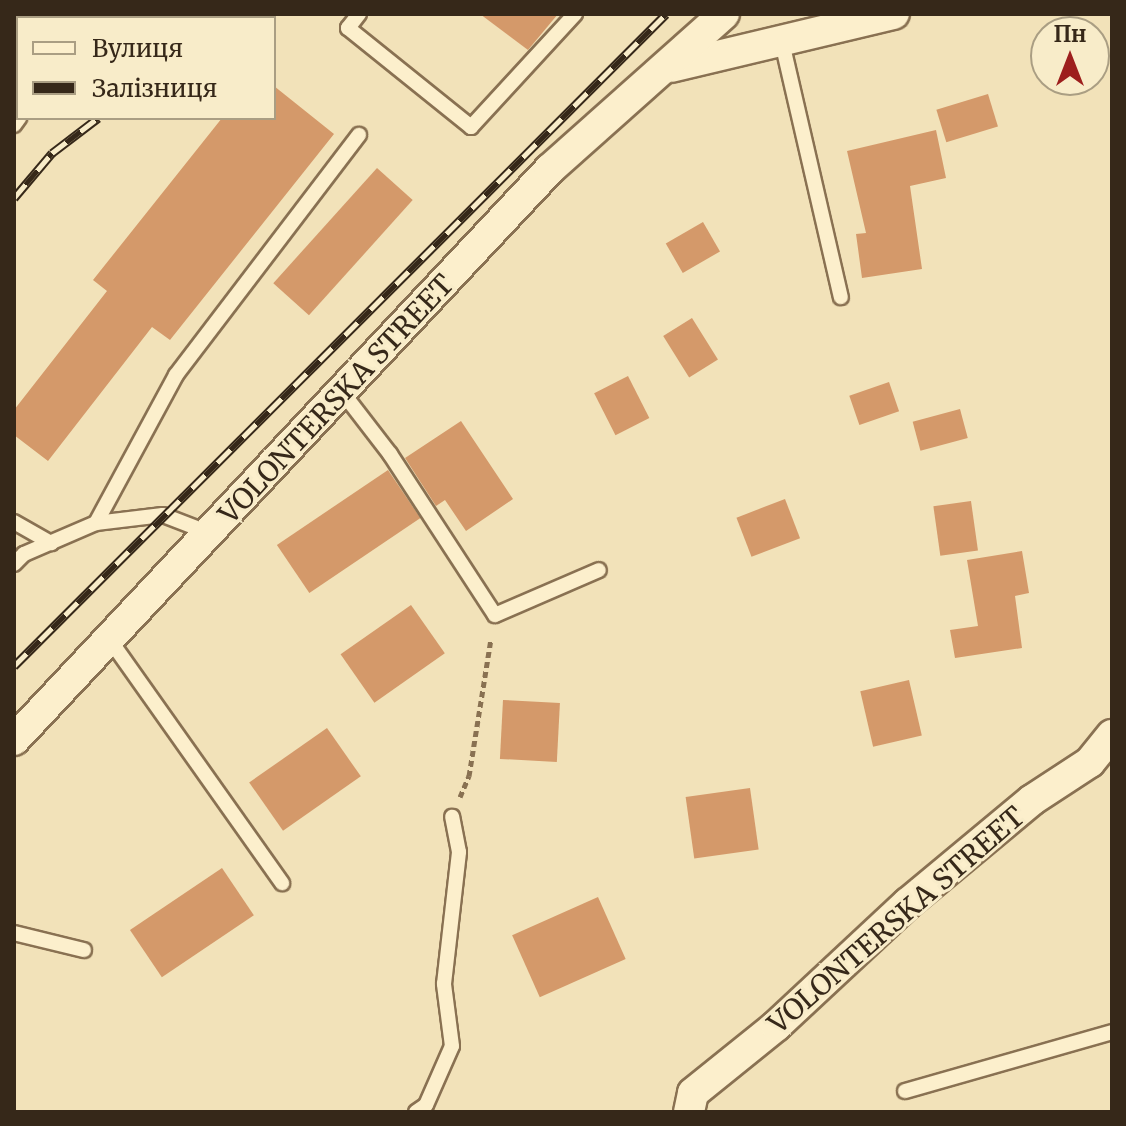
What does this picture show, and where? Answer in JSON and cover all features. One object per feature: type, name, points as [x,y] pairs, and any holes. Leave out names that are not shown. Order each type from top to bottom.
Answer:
[{"type":"street","name":"VOLONTERSKA STREET","points":[[14,740],[550,169],[605,115],[668,68],[724,14]]},
{"type":"street","name":"VOLONTERSKA STREET","points":[[668,68],[781,38],[894,14]]},
{"type":"street","name":"VOLONTERSKA STREET","points":[[689,1112],[693,1093],[776,1026],[908,903],[1032,800],[1090,762],[1112,735]]},
{"type":"lane","points":[[359,14],[348,28],[471,127],[575,14]]},
{"type":"lane","points":[[781,38],[841,297]]},
{"type":"lane","points":[[96,523],[176,375],[359,135]]},
{"type":"lane","points":[[343,393],[390,454],[495,615],[599,570]]},
{"type":"lane","points":[[14,564],[96,523],[163,515],[210,533]]},
{"type":"lane","points":[[14,522],[51,543]]},
{"type":"lane","points":[[110,640],[282,883]]},
{"type":"lane","points":[[416,1112],[426,1105],[452,1046],[444,984],[459,852],[452,817]]},
{"type":"lane","points":[[14,933],[84,950]]},
{"type":"lane","points":[[905,1091],[1112,1032]]},
{"type":"path","points":[[452,817],[469,776],[495,615]]},
{"type":"building","points":[[480,14],[558,14],[528,50]]},
{"type":"building","points":[[276,88],[334,134],[170,340],[152,327],[48,461],[14,435],[14,410],[107,291],[93,280],[220,120],[276,120]]},
{"type":"building","points":[[988,94],[998,127],[946,142],[936,110]]},
{"type":"building","points":[[936,130],[946,178],[910,186],[922,269],[862,278],[856,234],[866,233],[847,151]]},
{"type":"building","points":[[377,168],[413,200],[309,315],[273,283]]},
{"type":"building","points":[[703,222],[720,251],[683,273],[666,244]]},
{"type":"building","points":[[692,318],[718,360],[689,378],[663,336]]},
{"type":"building","points":[[628,376],[649,418],[615,435],[594,393]]},
{"type":"building","points":[[889,382],[899,411],[859,425],[849,396]]},
{"type":"building","points":[[960,409],[968,438],[920,451],[913,422]]},
{"type":"building","points":[[461,421],[513,499],[466,531],[445,500],[436,506],[405,458]]},
{"type":"building","points":[[388,470],[420,518],[309,593],[277,545]]},
{"type":"building","points":[[785,499],[800,538],[752,557],[736,518]]},
{"type":"building","points":[[971,501],[978,551],[940,556],[933,506]]},
{"type":"building","points":[[1022,551],[1029,593],[1015,596],[1022,648],[955,658],[950,630],[978,626],[967,560]]},
{"type":"building","points":[[411,605],[445,653],[374,703],[341,654]]},
{"type":"building","points":[[909,680],[922,736],[873,747],[860,691]]},
{"type":"building","points":[[503,700],[560,703],[557,762],[500,759]]},
{"type":"building","points":[[327,728],[361,776],[283,831],[249,782]]},
{"type":"building","points":[[750,788],[759,849],[694,858],[686,797]]},
{"type":"building","points":[[222,868],[254,915],[162,977],[130,930]]},
{"type":"building","points":[[598,897],[626,959],[540,997],[512,935]]},
{"type":"railway","points":[[14,666],[666,14]]},
{"type":"railway","points":[[14,198],[52,153],[95,120]]}]
